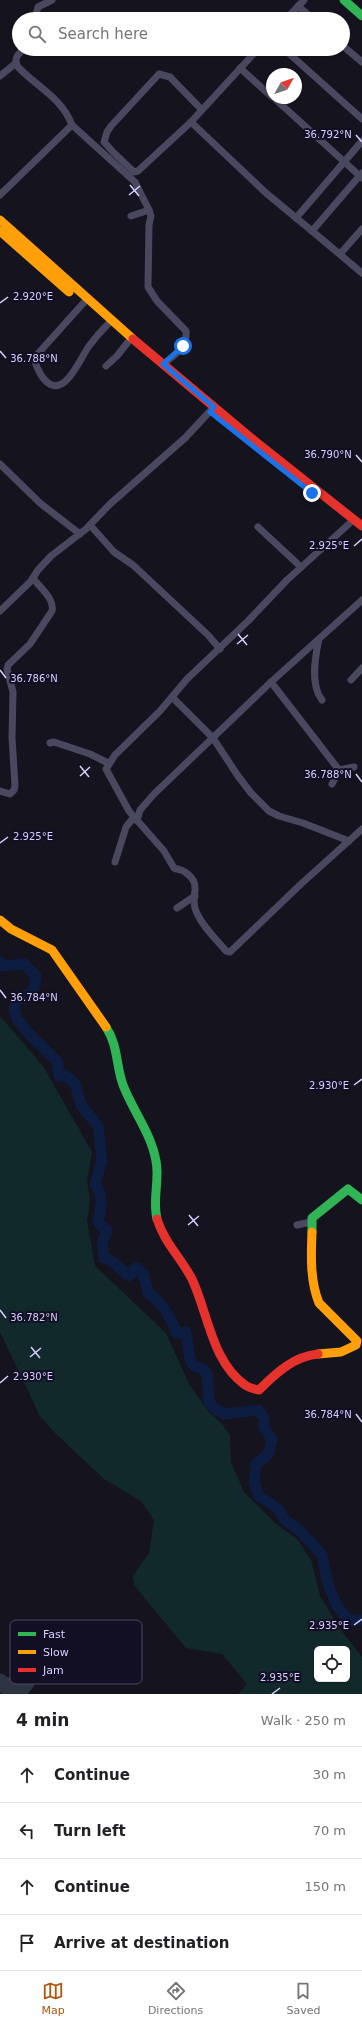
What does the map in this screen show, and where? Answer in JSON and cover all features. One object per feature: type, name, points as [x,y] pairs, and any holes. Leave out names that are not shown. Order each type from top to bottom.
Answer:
[{"type":"main road","points":[[344,0],[362,16]]},
{"type":"main road","points":[[0,220],[128,342],[362,533]]},
{"type":"main road","points":[[0,231],[163,364],[212,410],[362,526]]},
{"type":"main road","points":[[0,920],[8,928],[52,950],[108,1030],[114,1046],[123,1084],[138,1113],[156,1160],[157,1171],[155,1211],[161,1230],[166,1242],[193,1281],[204,1308],[213,1340],[223,1359],[237,1377],[253,1389],[262,1388],[279,1370],[300,1359],[315,1354],[341,1352],[356,1345],[357,1341],[322,1308],[317,1299],[311,1264],[311,1222],[312,1218],[348,1189],[362,1200]]},
{"type":"street","points":[[37,12],[38,7],[52,0]]},
{"type":"street","points":[[351,0],[362,10]]},
{"type":"street","points":[[293,12],[301,3],[308,12]]},
{"type":"street","points":[[350,52],[362,62]]},
{"type":"street","points":[[0,76],[16,63],[18,56]]},
{"type":"street","points":[[134,172],[138,171],[191,122],[251,56]]},
{"type":"street","points":[[292,56],[362,119]]},
{"type":"street","points":[[16,63],[22,71],[60,103],[68,114],[72,125],[135,182]]},
{"type":"street","points":[[240,68],[266,91]]},
{"type":"street","points":[[163,364],[180,350],[187,333],[182,325],[157,301],[148,287],[148,229],[151,216],[135,182],[134,172],[104,142],[107,132],[111,126],[159,74],[170,77],[202,110]]},
{"type":"street","points":[[281,104],[361,176],[312,231]]},
{"type":"street","points":[[191,122],[266,193],[362,272]]},
{"type":"street","points":[[0,195],[72,125]]},
{"type":"street","points":[[296,218],[362,141]]},
{"type":"street","points":[[131,216],[149,210]]},
{"type":"street","points":[[340,254],[362,228]]},
{"type":"street","points":[[85,301],[36,357],[38,369],[45,380],[56,384],[68,380],[79,365],[90,345],[108,324]]},
{"type":"street","points":[[106,366],[117,356],[128,342]]},
{"type":"street","points":[[0,610],[33,578],[50,556],[90,525],[110,504],[185,438],[212,410]]},
{"type":"street","points":[[0,464],[40,503],[80,534]]},
{"type":"street","points":[[350,523],[302,567],[220,649],[187,679],[172,697],[108,763],[106,769],[135,819],[164,851],[174,868],[184,870],[193,880],[196,886],[194,904],[200,920],[226,951],[230,952],[301,884],[362,829]]},
{"type":"street","points":[[90,525],[114,552],[128,561],[205,632],[220,649]]},
{"type":"street","points":[[258,527],[302,567]]},
{"type":"street","points":[[0,674],[7,669],[8,665],[30,644],[52,611],[52,602],[33,578]]},
{"type":"street","points":[[116,862],[126,827],[135,819],[145,804],[271,682],[362,600]]},
{"type":"street","points":[[319,639],[316,654],[316,686],[317,694],[322,700]]},
{"type":"street","points":[[351,680],[362,668]]},
{"type":"street","points":[[0,791],[10,794],[14,790],[15,785],[12,738],[13,692],[7,669]]},
{"type":"street","points":[[271,682],[340,770]]},
{"type":"street","points":[[172,697],[213,738],[251,793],[269,811],[349,841]]},
{"type":"street","points":[[50,743],[54,742],[81,753],[90,754],[108,763]]},
{"type":"street","points":[[332,784],[340,770],[354,767]]},
{"type":"street","points":[[177,908],[195,896]]},
{"type":"street","points":[[297,1225],[311,1222]]},
{"type":"green space","points":[[0,1016],[43,1066],[92,1152],[87,1181],[90,1201],[87,1221],[95,1266],[166,1333],[189,1384],[208,1411],[222,1424],[230,1435],[231,1462],[244,1492],[275,1523],[297,1539],[311,1560],[320,1596],[340,1629],[362,1657],[362,1694],[238,1694],[247,1684],[222,1654],[186,1648],[134,1585],[133,1576],[149,1553],[154,1520],[141,1501],[104,1479],[54,1432],[40,1416],[0,1332]]},
{"type":"waterway","points":[[0,962],[3,966],[24,964],[36,976],[33,992],[18,999],[14,1008],[17,1019],[33,1038],[57,1061],[59,1076],[66,1076],[75,1083],[81,1105],[98,1126],[102,1160],[95,1184],[101,1198],[98,1222],[107,1231],[102,1243],[104,1258],[113,1263],[129,1276],[136,1268],[144,1275],[148,1293],[158,1301],[166,1311],[177,1333],[186,1332],[190,1360],[194,1366],[203,1369],[207,1374],[209,1402],[215,1409],[225,1414],[258,1410],[264,1418],[264,1427],[272,1440],[269,1453],[256,1464],[254,1482],[259,1496],[277,1508],[285,1520],[299,1530],[322,1555],[328,1584],[336,1604],[348,1620],[362,1620]]},
{"type":"taxiway","points":[[0,1682],[18,1694]]},
{"type":"taxiway","points":[[17,1694],[25,1684]]},
{"type":"traffic: fast","points":[[344,0],[362,16]]},
{"type":"traffic: fast","points":[[106,1027],[113,1041],[123,1085],[154,1151],[157,1168],[155,1204],[157,1219]]},
{"type":"traffic: fast","points":[[312,1232],[312,1218],[348,1189],[362,1200]]},
{"type":"traffic: slow","points":[[0,220],[133,339]]},
{"type":"traffic: slow","points":[[0,231],[69,292]]},
{"type":"traffic: slow","points":[[0,920],[11,929],[52,950],[106,1027]]},
{"type":"traffic: slow","points":[[312,1232],[311,1259],[314,1286],[319,1303],[357,1341],[356,1345],[341,1352],[318,1354]]},
{"type":"traffic: jam","points":[[133,339],[256,442],[362,526]]},
{"type":"traffic: jam","points":[[157,1219],[168,1243],[192,1279],[198,1292],[212,1336],[225,1364],[245,1385],[259,1390],[278,1372],[293,1362],[309,1355],[318,1354]]},
{"type":"route","points":[[183,346],[163,364],[214,407],[210,412],[233,432],[312,493]]}]
